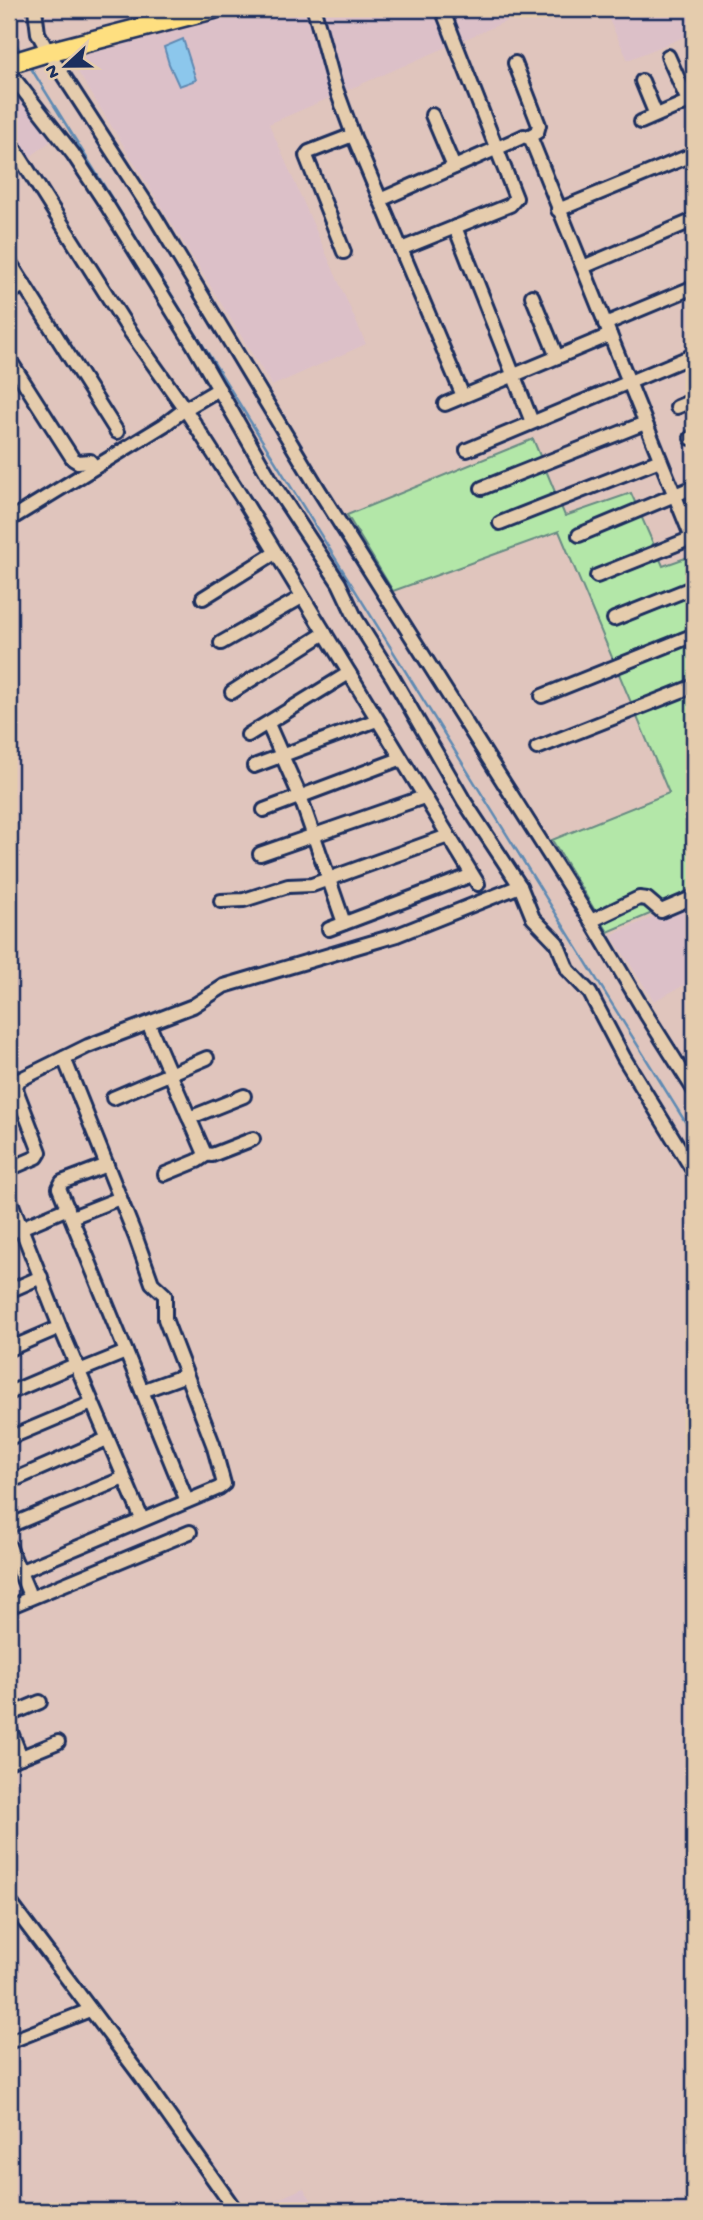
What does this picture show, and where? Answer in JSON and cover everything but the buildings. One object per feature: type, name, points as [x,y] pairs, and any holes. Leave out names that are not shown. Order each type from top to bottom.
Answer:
[{"type":"highway","points":[[11,66],[42,54],[214,9]]},
{"type":"street","points":[[35,9],[42,54],[155,217],[318,490],[591,921],[694,1090]]},
{"type":"street","points":[[314,9],[334,83],[353,135],[463,396]]},
{"type":"street","points":[[401,250],[516,201],[516,194],[498,147],[442,9]]},
{"type":"street","points":[[641,122],[691,100],[668,56]]},
{"type":"street","points":[[380,200],[537,132],[539,125],[515,63]]},
{"type":"street","points":[[11,66],[108,207],[193,344],[272,482],[339,583],[356,618],[464,800],[520,886],[533,918],[558,943],[568,970],[590,993],[624,1058],[694,1172]]},
{"type":"street","points":[[642,81],[656,115]]},
{"type":"street","points":[[432,115],[453,167]]},
{"type":"street","points":[[344,252],[306,156],[309,152],[353,135]]},
{"type":"street","points":[[528,136],[533,142],[558,210],[693,541],[597,576]]},
{"type":"street","points":[[9,140],[127,327],[185,409],[475,879],[328,929]]},
{"type":"street","points":[[558,210],[694,154]]},
{"type":"street","points":[[583,267],[694,220]]},
{"type":"street","points":[[455,228],[532,422]]},
{"type":"street","points":[[9,261],[117,432]]},
{"type":"street","points":[[9,294],[24,284]]},
{"type":"street","points":[[445,404],[557,357],[694,287]]},
{"type":"street","points":[[532,296],[557,357]]},
{"type":"street","points":[[467,450],[694,355]]},
{"type":"street","points":[[9,359],[73,459],[93,464]]},
{"type":"street","points":[[9,520],[93,464],[164,425],[219,389]]},
{"type":"street","points":[[677,407],[694,400]]},
{"type":"street","points":[[482,488],[645,423]]},
{"type":"street","points":[[500,523],[660,460]]},
{"type":"street","points":[[579,535],[694,487]]},
{"type":"street","points":[[203,598],[275,554]]},
{"type":"street","points":[[614,620],[694,587]]},
{"type":"street","points":[[221,643],[302,597]]},
{"type":"street","points":[[232,692],[325,633]]},
{"type":"street","points":[[542,696],[694,635]]},
{"type":"street","points":[[248,735],[349,673]]},
{"type":"street","points":[[537,748],[694,685]]},
{"type":"street","points":[[254,766],[377,720]]},
{"type":"street","points":[[268,724],[300,796],[344,923]]},
{"type":"street","points":[[264,810],[400,758]]},
{"type":"street","points":[[260,854],[424,797]]},
{"type":"street","points":[[221,901],[244,900],[288,886],[312,885],[448,836]]},
{"type":"street","points":[[9,1169],[37,1157],[40,1152],[14,1099],[19,1080],[98,1043],[200,1002],[224,986],[397,935],[520,886]]},
{"type":"street","points":[[591,921],[639,898],[647,899],[662,911],[694,897]]},
{"type":"street","points":[[149,1024],[203,1152],[212,1156],[253,1139]]},
{"type":"street","points":[[19,1572],[224,1484],[213,1444],[165,1319],[165,1295],[152,1283],[64,1058]]},
{"type":"street","points":[[113,1098],[207,1058]]},
{"type":"street","points":[[189,1118],[244,1096]]},
{"type":"street","points":[[165,1174],[206,1155]]},
{"type":"street","points":[[107,1165],[60,1183],[60,1188],[187,1501]]},
{"type":"street","points":[[9,1197],[15,1231],[41,1277],[142,1519]]},
{"type":"street","points":[[15,1231],[120,1198]]},
{"type":"street","points":[[9,1291],[41,1277]]},
{"type":"street","points":[[9,1349],[60,1327]]},
{"type":"street","points":[[9,1392],[126,1352]]},
{"type":"street","points":[[142,1391],[186,1375]]},
{"type":"street","points":[[9,1438],[92,1403]]},
{"type":"street","points":[[9,1482],[107,1439]]},
{"type":"street","points":[[9,1527],[124,1478]]},
{"type":"street","points":[[9,1607],[190,1532]]},
{"type":"street","points":[[9,1546],[27,1591]]},
{"type":"street","points":[[9,1715],[40,1702]]},
{"type":"street","points":[[9,1727],[22,1757]]},
{"type":"street","points":[[9,1762],[58,1742]]},
{"type":"street","points":[[9,1901],[142,2078],[236,2211]]},
{"type":"street","points":[[9,2042],[90,2010]]},
{"type":"shaded area","points":[[259,9],[535,9],[269,124],[366,344],[272,386],[70,59]]},
{"type":"shaded area","points":[[604,9],[694,9],[694,33],[628,60]]},
{"type":"shaded area","points":[[9,77],[51,141],[9,173]]},
{"type":"shaded area","points":[[691,901],[694,909],[694,980],[654,1001],[611,935]]},
{"type":"shaded area","points":[[303,2188],[320,2211],[252,2211]]},
{"type":"green space","points":[[533,439],[565,516],[631,493],[663,566],[694,555],[694,895],[608,932],[552,840],[669,793],[559,531],[393,591],[347,515]]},
{"type":"water","points":[[183,39],[196,80],[179,86],[164,47]]},
{"type":"waterway","points":[[9,9],[11,33]]},
{"type":"waterway","points":[[9,33],[22,54]]},
{"type":"waterway","points":[[29,65],[694,1136]]}]
